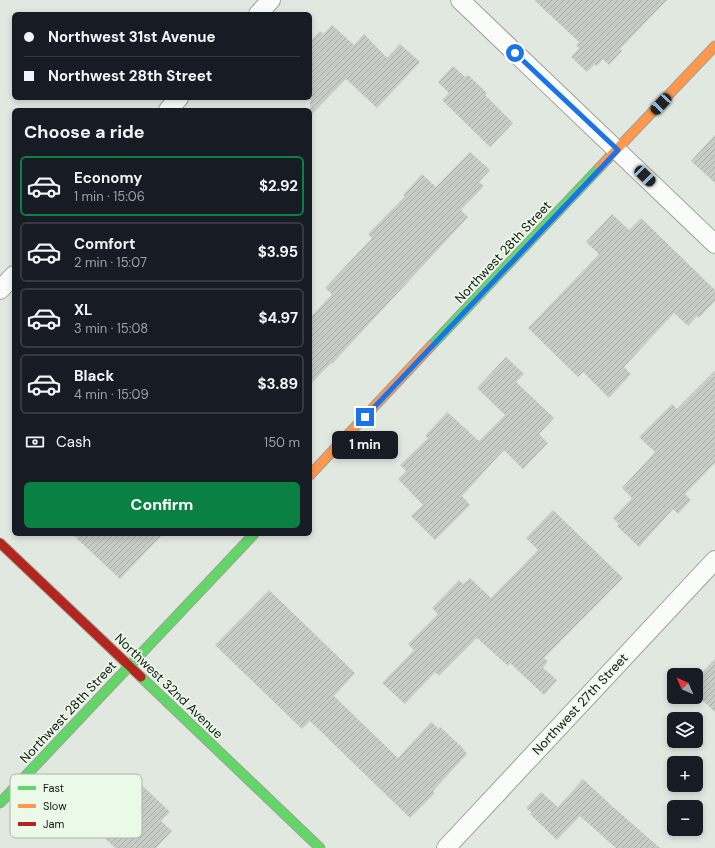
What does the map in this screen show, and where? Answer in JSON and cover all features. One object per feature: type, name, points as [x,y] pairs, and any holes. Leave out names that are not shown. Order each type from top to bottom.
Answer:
[{"type":"street","points":[[260,12],[271,0]]},
{"type":"street","points":[[460,0],[715,244]]},
{"type":"street","name":"Northwest 28th Street","points":[[312,473],[715,46]]},
{"type":"street","points":[[170,108],[178,100]]},
{"type":"street","points":[[0,290],[12,277]]},
{"type":"street","name":"Northwest 28th Street","points":[[27,774],[252,536]]},
{"type":"street","name":"Northwest 32nd Avenue","points":[[0,543],[320,848]]},
{"type":"street","name":"Northwest 27th Street","points":[[446,848],[715,560]]},
{"type":"street","name":"Northwest 28th Street","points":[[0,803],[10,792]]},
{"type":"building","points":[[534,0],[667,0],[620,49],[622,51],[609,65],[603,59],[597,66],[595,64],[587,72],[571,57],[579,48],[576,45],[579,42]]},
{"type":"building","points":[[332,25],[354,45],[364,34],[387,58],[400,44],[420,62],[377,108],[346,79],[312,114],[310,100],[312,100],[312,39],[320,31],[323,34]]},
{"type":"building","points":[[453,66],[465,77],[468,75],[487,93],[485,95],[513,123],[490,147],[442,100],[449,93],[438,82]]},
{"type":"building","points":[[715,135],[715,183],[691,161]]},
{"type":"building","points":[[470,152],[490,170],[479,182],[484,186],[461,210],[468,217],[332,364],[331,363],[312,383],[312,316],[332,294],[325,288],[372,238],[368,234],[405,196],[403,195],[422,174],[436,187]]},
{"type":"building","points":[[612,214],[629,230],[641,218],[715,290],[715,301],[699,318],[697,316],[688,326],[674,313],[624,367],[631,374],[609,398],[583,372],[578,377],[528,328],[599,254],[586,242]]},
{"type":"building","points":[[506,357],[524,374],[516,382],[554,418],[539,434],[548,443],[523,469],[504,450],[462,496],[470,505],[435,540],[411,516],[423,505],[398,479],[406,471],[400,465],[428,438],[425,436],[447,412],[479,441],[505,415],[477,388]]},
{"type":"building","points":[[715,371],[715,463],[685,494],[691,500],[678,514],[673,509],[639,547],[617,526],[619,524],[613,518],[632,498],[622,488],[655,452],[639,437],[672,404],[677,409]]},
{"type":"building","points":[[553,510],[623,578],[544,658],[548,661],[543,668],[557,680],[544,695],[510,663],[508,666],[477,638],[439,676],[435,672],[405,704],[382,683],[414,650],[408,644],[438,614],[432,608],[459,580],[463,584],[470,578],[491,598],[538,550],[526,538]]},
{"type":"building","points":[[74,536],[161,536],[120,579]]},
{"type":"building","points":[[269,590],[355,673],[334,696],[398,758],[431,722],[439,729],[440,727],[461,746],[467,754],[433,791],[435,793],[410,818],[310,721],[302,729],[215,645]]},
{"type":"building","points":[[715,659],[715,712],[703,701],[703,672]]},
{"type":"building","points":[[583,779],[660,848],[616,848],[580,816],[557,840],[530,814],[532,813],[526,808],[541,792],[558,807]]},
{"type":"building","points":[[142,785],[170,812],[161,821],[172,831],[156,848],[115,848],[105,838],[142,838]]},
{"type":"traffic: fast","points":[[431,346],[600,167]]},
{"type":"traffic: fast","points":[[27,774],[252,536]]},
{"type":"traffic: fast","points":[[141,677],[320,848]]},
{"type":"traffic: fast","points":[[0,803],[10,792]]},
{"type":"traffic: slow","points":[[600,167],[715,46]]},
{"type":"traffic: slow","points":[[312,473],[431,346]]},
{"type":"traffic: jam","points":[[0,543],[141,677]]},
{"type":"route","points":[[365,417],[618,150],[515,53]]}]
